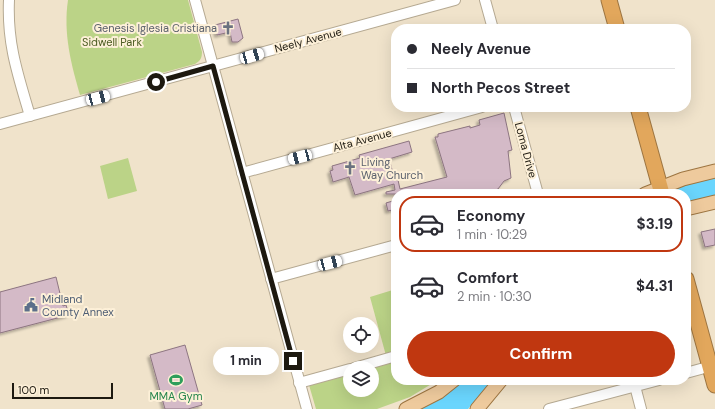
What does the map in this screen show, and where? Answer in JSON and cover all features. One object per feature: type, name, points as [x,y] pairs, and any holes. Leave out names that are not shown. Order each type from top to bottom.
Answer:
[{"type":"highway","points":[[609,0],[616,24]]},
{"type":"highway","points":[[639,112],[661,189]]},
{"type":"highway","points":[[691,297],[712,366],[715,385]]},
{"type":"main road","points":[[666,189],[683,180],[715,171]]},
{"type":"main road","points":[[691,208],[715,202]]},
{"type":"main road","points":[[406,409],[438,392],[447,385]]},
{"type":"main road","points":[[477,409],[497,385]]},
{"type":"street","points":[[9,0],[9,26],[12,52],[30,116]]},
{"type":"street","points":[[195,0],[307,409]]},
{"type":"street","name":"Neely Avenue","points":[[0,124],[454,0]]},
{"type":"street","points":[[485,0],[492,24]]},
{"type":"street","name":"Alta Avenue","points":[[242,172],[464,112]]},
{"type":"street","name":"Loma Drive","points":[[515,112],[537,189]]},
{"type":"street","points":[[271,279],[391,246]]},
{"type":"street","points":[[379,361],[391,357]]},
{"type":"street","points":[[691,372],[712,366]]},
{"type":"street","points":[[299,383],[343,371]]},
{"type":"street","points":[[549,409],[639,385]]},
{"type":"street","points":[[635,386],[641,409]]},
{"type":"green space","name":"Sidwell Park","points":[[68,0],[188,0],[202,52],[201,58],[195,64],[80,95],[71,60],[67,36],[66,24]]},
{"type":"green space","points":[[128,158],[137,191],[108,199],[100,166]]},
{"type":"green space","points":[[391,291],[391,385],[430,385],[410,397],[377,409],[316,409],[309,385],[343,376],[343,397],[379,397],[379,366],[388,363],[379,330],[379,317],[375,317],[370,297]]},
{"type":"water","points":[[715,176],[715,196],[691,201],[691,189],[669,189]]},
{"type":"water","points":[[455,385],[488,385],[468,409],[420,409]]},
{"type":"building","name":"Genesis Iglesia Cristiana","points":[[238,19],[243,38],[238,42],[232,42],[230,32],[217,35],[215,25]]},
{"type":"building","points":[[504,113],[512,150],[508,151],[511,178],[504,181],[498,189],[400,189],[447,177],[435,137],[438,137],[438,134],[480,125],[479,120]]},
{"type":"building","points":[[409,141],[412,152],[389,159],[395,180],[398,180],[400,189],[395,189],[394,184],[355,195],[349,177],[333,182],[330,171],[333,170],[332,166],[360,158],[359,155]]},
{"type":"building","points":[[391,191],[391,194],[386,194],[386,192]]},
{"type":"building","points":[[391,202],[391,210],[388,211],[386,203]]},
{"type":"building","points":[[715,229],[715,245],[705,247],[701,232]]},
{"type":"building","name":"Midland County Annex","points":[[56,277],[63,306],[66,305],[69,315],[0,333],[0,292]]},
{"type":"building","name":"MMA Gym","points":[[185,345],[202,405],[188,409],[165,409],[150,355]]},
{"type":"place","name":"Genesis Iglesia Cristiana","points":[[228,28]]},
{"type":"place","name":"Living Way Church","points":[[350,168]]},
{"type":"place","name":"Midland County Annex","points":[[31,305]]},
{"type":"place","name":"MMA Gym","points":[[176,380]]},
{"type":"route","points":[[156,82],[213,66],[293,361]]}]
